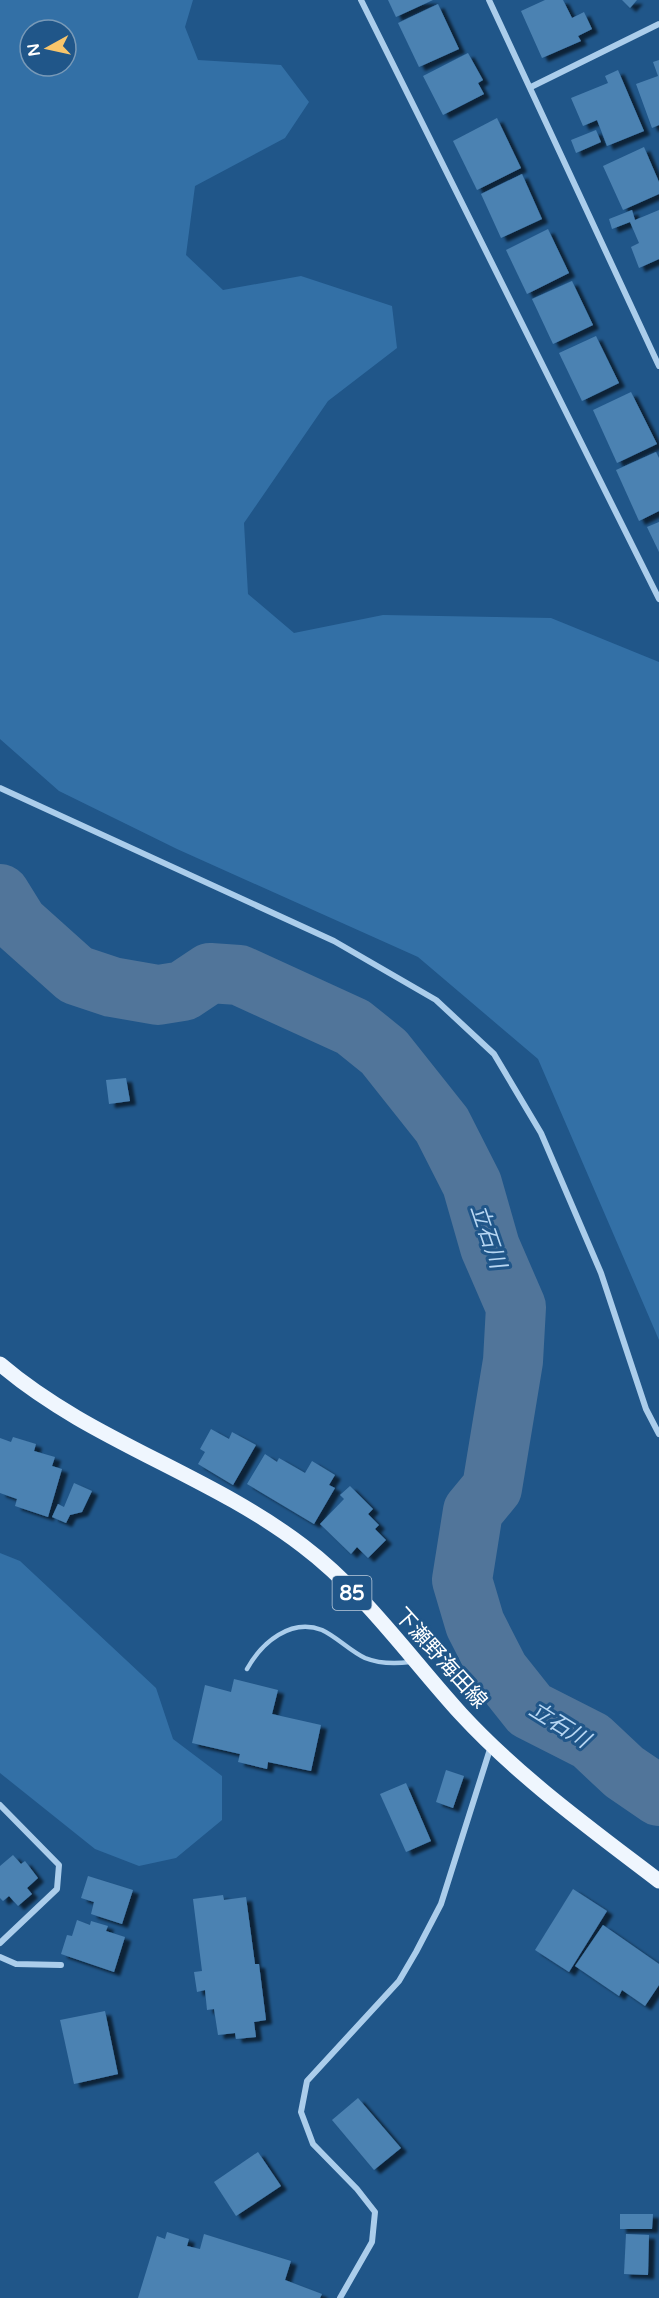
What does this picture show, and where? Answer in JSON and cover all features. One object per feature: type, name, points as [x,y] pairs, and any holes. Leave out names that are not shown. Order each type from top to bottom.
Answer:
[{"type":"main road","name":"下瀬野海田線","points":[[0,1364],[26,1387],[139,1452],[218,1492],[303,1546],[372,1611],[463,1716],[561,1806],[659,1881]]},
{"type":"street","points":[[361,0],[659,599]]},
{"type":"street","points":[[489,0],[659,366]]},
{"type":"street","points":[[531,87],[659,24]]},
{"type":"street","points":[[0,788],[333,941],[436,1000],[494,1054],[541,1133],[601,1273],[646,1409],[659,1434]]},
{"type":"street","points":[[340,2298],[372,2242],[375,2212],[357,2189],[313,2144],[301,2112],[307,2081],[399,1981],[416,1952],[441,1904],[492,1743]]},
{"type":"street","points":[[0,1805],[58,1865],[57,1889],[0,1943]]},
{"type":"street","points":[[0,1957],[16,1964],[61,1965]]},
{"type":"lane","points":[[248,1669],[255,1653],[274,1638],[288,1629],[306,1625],[324,1631],[365,1658],[387,1664],[416,1662]]},
{"type":"shaded area","points":[[0,0],[193,0],[185,27],[198,60],[281,65],[309,102],[285,138],[195,186],[186,255],[223,290],[301,276],[392,306],[397,348],[328,401],[244,523],[248,594],[294,633],[383,615],[551,618],[659,662],[659,1340],[538,1059],[418,957],[177,849],[59,791],[0,739]]},
{"type":"shaded area","points":[[0,1553],[20,1561],[156,1688],[173,1739],[222,1776],[222,1820],[176,1858],[139,1866],[95,1849],[0,1773]]},
{"type":"building","points":[[388,0],[433,0],[396,17]]},
{"type":"building","points":[[545,0],[563,0],[572,18],[584,12],[592,29],[578,36],[581,41],[542,58],[521,11]]},
{"type":"building","points":[[622,0],[637,0],[630,8]]},
{"type":"building","points":[[438,4],[459,49],[419,67],[398,23]]},
{"type":"building","points":[[468,53],[483,80],[478,83],[484,94],[443,115],[423,76]]},
{"type":"building","points":[[659,60],[659,125],[652,128],[636,84],[658,76],[653,62]]},
{"type":"building","points":[[618,70],[644,131],[607,146],[597,120],[583,126],[571,98],[608,83],[605,76]]},
{"type":"building","points":[[497,118],[521,168],[477,190],[453,141]]},
{"type":"building","points":[[596,130],[601,142],[576,153],[571,140]]},
{"type":"building","points":[[644,147],[659,182],[659,194],[623,210],[603,166]]},
{"type":"building","points":[[522,174],[542,219],[501,238],[481,194]]},
{"type":"building","points":[[632,210],[635,220],[659,210],[659,259],[639,268],[631,247],[639,243],[630,222],[612,229],[609,219]]},
{"type":"building","points":[[548,229],[569,273],[527,294],[506,250]]},
{"type":"building","points":[[572,281],[593,325],[553,344],[532,299]]},
{"type":"building","points":[[596,336],[619,383],[582,401],[559,353]]},
{"type":"building","points":[[631,392],[657,444],[617,463],[593,410]]},
{"type":"building","points":[[656,452],[659,458],[659,511],[639,521],[616,470]]},
{"type":"building","points":[[659,522],[659,552],[647,527]]},
{"type":"building","points":[[126,1078],[130,1101],[109,1104],[106,1080]]},
{"type":"building","points":[[211,1429],[229,1439],[232,1432],[256,1445],[233,1485],[198,1464],[205,1452],[200,1449]]},
{"type":"building","points":[[13,1437],[36,1444],[34,1451],[55,1457],[52,1466],[62,1469],[48,1517],[15,1506],[17,1499],[0,1493],[0,1438],[11,1442]]},
{"type":"building","points":[[265,1454],[277,1462],[279,1458],[305,1473],[312,1461],[335,1475],[329,1485],[335,1488],[314,1524],[247,1484]]},
{"type":"building","points":[[74,1483],[92,1491],[82,1512],[70,1515],[66,1523],[52,1517],[58,1504],[64,1507]]},
{"type":"building","points":[[350,1486],[373,1509],[368,1514],[379,1525],[375,1529],[386,1540],[368,1558],[357,1547],[351,1554],[320,1524],[344,1499],[340,1495]]},
{"type":"building","points":[[234,1679],[278,1690],[272,1714],[321,1725],[311,1771],[268,1762],[267,1769],[238,1762],[240,1754],[192,1743],[205,1685],[231,1692]]},
{"type":"building","points":[[446,1770],[464,1776],[453,1808],[436,1802]]},
{"type":"building","points":[[406,1783],[431,1841],[406,1852],[380,1794]]},
{"type":"building","points":[[13,1855],[21,1864],[25,1861],[38,1878],[27,1888],[32,1894],[18,1906],[9,1896],[3,1901],[0,1898],[0,1866]]},
{"type":"building","points":[[88,1876],[133,1890],[122,1924],[91,1914],[94,1902],[81,1898]]},
{"type":"building","points":[[573,1889],[607,1911],[569,1972],[535,1950]]},
{"type":"building","points":[[223,1895],[224,1900],[246,1897],[255,1964],[259,1964],[266,2020],[254,2022],[256,2037],[236,2039],[235,2033],[218,2035],[214,2009],[207,2010],[205,1990],[197,1992],[194,1972],[202,1971],[193,1899]]},
{"type":"building","points":[[77,1920],[90,1925],[91,1921],[108,1926],[106,1931],[125,1937],[114,1972],[61,1954],[67,1935],[72,1936]]},
{"type":"building","points":[[603,1925],[659,1964],[659,1985],[645,2006],[622,1990],[619,1996],[575,1966]]},
{"type":"building","points":[[105,2011],[118,2074],[74,2084],[60,2020]]},
{"type":"building","points":[[358,2098],[401,2148],[374,2170],[332,2120]]},
{"type":"building","points":[[258,2152],[281,2186],[236,2216],[214,2182]]},
{"type":"building","points":[[620,2214],[653,2214],[652,2229],[620,2229]]},
{"type":"building","points":[[167,2232],[189,2239],[187,2246],[200,2249],[204,2234],[291,2261],[285,2280],[322,2294],[320,2298],[138,2298],[157,2236],[165,2239]]},
{"type":"building","points":[[626,2234],[649,2235],[648,2275],[624,2274]]},
{"type":"waterway","name":"立石川","points":[[0,894],[18,923],[76,975],[112,987],[158,995],[183,991],[210,973],[239,975],[353,1027],[384,1052],[442,1125],[472,1184],[490,1247],[516,1307],[513,1361],[492,1488],[473,1511],[462,1580],[475,1624],[499,1671],[530,1710],[591,1741],[624,1772],[659,1796]]}]
